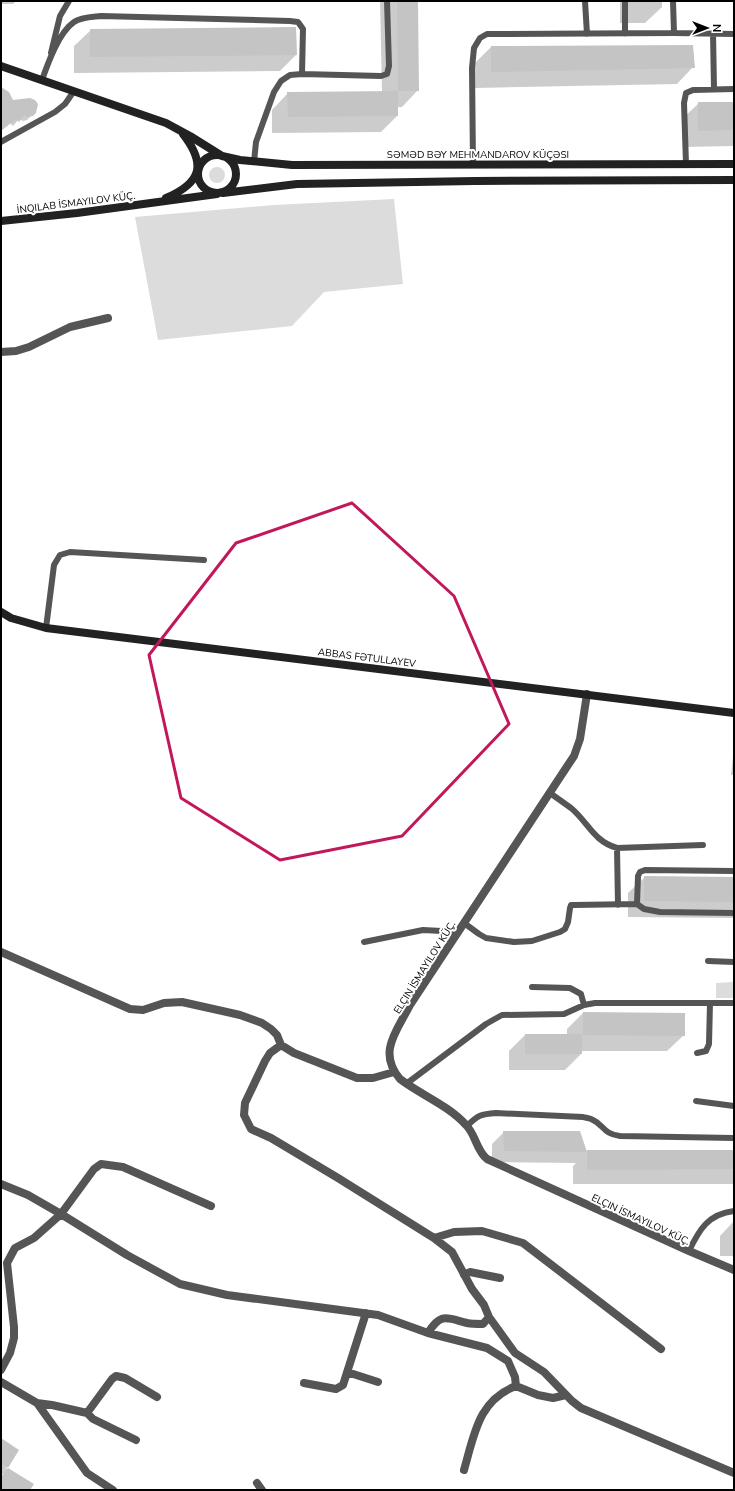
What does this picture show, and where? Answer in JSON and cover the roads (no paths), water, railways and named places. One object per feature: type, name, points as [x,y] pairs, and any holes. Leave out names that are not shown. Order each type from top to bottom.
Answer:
[{"type":"main road","points":[[1,66],[153,118],[179,129],[232,163],[236,174],[233,186],[220,193],[211,193],[205,190],[198,179],[197,160],[191,144],[179,129]]},
{"type":"main road","points":[[154,203],[177,194],[186,188],[193,181],[204,160],[216,155],[222,156]]},
{"type":"main road","name":"SƏMƏD BƏY MEHMANDAROV KÜÇƏSI","points":[[222,156],[254,162],[292,165],[734,164]]},
{"type":"main road","points":[[1,221],[298,184],[475,181],[734,180]]},
{"type":"main road","name":"ABBAS FƏTULLAYEV","points":[[1,612],[11,618],[46,628],[734,713]]},
{"type":"street","points":[[1,352],[16,351],[29,347],[70,327],[108,318]]},
{"type":"street","points":[[586,694],[582,728],[574,756],[410,1005],[389,1049],[389,1059],[394,1072],[406,1084],[455,1115],[467,1126],[482,1155],[487,1159],[734,1270]]},
{"type":"street","points":[[1,952],[130,1009],[143,1010],[164,1003],[182,1002],[240,1015],[262,1023],[271,1029],[277,1034],[281,1045],[294,1053],[357,1078],[373,1078],[394,1072]]},
{"type":"street","points":[[281,1045],[270,1053],[265,1061],[245,1103],[244,1115],[251,1129],[271,1138],[338,1178],[434,1238],[452,1252],[472,1289],[484,1305],[488,1317],[515,1353],[544,1372],[581,1408],[734,1472]]},
{"type":"street","points":[[1,1370],[10,1352],[14,1338],[7,1263],[15,1248],[34,1238],[61,1214],[94,1169],[102,1164],[123,1167],[211,1206]]},
{"type":"street","points":[[1,1184],[28,1195],[127,1256],[180,1284],[227,1295],[378,1315],[428,1333],[487,1348],[508,1361],[515,1377],[516,1386]]},
{"type":"street","points":[[434,1238],[454,1232],[482,1230],[523,1243],[661,1349]]},
{"type":"street","points":[[464,1275],[470,1272],[500,1278]]},
{"type":"street","points":[[304,1383],[336,1389],[343,1386],[366,1313]]},
{"type":"street","points":[[428,1333],[434,1322],[441,1318],[456,1319],[468,1324],[483,1324],[488,1317]]},
{"type":"street","points":[[347,1372],[378,1382]]},
{"type":"street","points":[[88,1413],[112,1379],[116,1376],[125,1378],[157,1397]]},
{"type":"street","points":[[1,1382],[36,1403],[88,1413],[93,1419],[136,1440]]},
{"type":"street","points":[[464,1470],[480,1417],[491,1402],[506,1389],[516,1386],[538,1395],[553,1398],[566,1395]]},
{"type":"street","points":[[36,1403],[87,1472],[113,1490]]},
{"type":"street","points":[[257,1482],[262,1490]]},
{"type":"lane","points":[[49,63],[60,16],[69,1]]},
{"type":"lane","points":[[254,162],[256,142],[274,92],[281,81],[290,75],[382,76],[387,74],[389,66],[387,1]]},
{"type":"lane","points":[[585,1],[587,34]]},
{"type":"lane","points":[[625,1],[625,34]]},
{"type":"lane","points":[[673,1],[674,33]]},
{"type":"lane","points":[[42,80],[63,34],[74,22],[84,18],[101,16],[298,22],[303,29],[302,74]]},
{"type":"lane","points":[[713,33],[714,89]]},
{"type":"lane","points":[[473,164],[472,68],[474,48],[480,38],[487,34],[734,34]]},
{"type":"lane","points":[[686,164],[684,103],[686,94],[693,90],[734,89]]},
{"type":"lane","points":[[1,142],[55,112],[65,104],[74,91]]},
{"type":"lane","points":[[46,628],[54,565],[60,555],[70,552],[204,560]]},
{"type":"lane","points":[[550,794],[571,808],[596,837],[604,843],[616,848],[703,846]]},
{"type":"lane","points":[[616,848],[618,905]]},
{"type":"lane","points":[[637,904],[638,876],[640,872],[645,870],[734,871]]},
{"type":"lane","points":[[464,923],[486,938],[522,942],[532,941],[560,932],[565,928],[568,922],[571,905],[637,904],[644,910],[656,912],[734,913]]},
{"type":"lane","points":[[364,942],[423,930],[442,931],[456,935]]},
{"type":"lane","points":[[708,961],[734,962]]},
{"type":"lane","points":[[532,987],[570,988],[581,994],[584,1005]]},
{"type":"lane","points":[[406,1084],[486,1024],[502,1015],[564,1014],[584,1005],[595,1003],[734,1003]]},
{"type":"lane","points":[[697,1053],[706,1051],[709,1044],[710,1004]]},
{"type":"lane","points":[[696,1101],[734,1106]]},
{"type":"lane","points":[[467,1126],[477,1116],[482,1114],[504,1113],[583,1117],[594,1120],[606,1132],[620,1136],[734,1138]]},
{"type":"lane","points":[[689,1251],[705,1224],[715,1216],[734,1211]]}]
